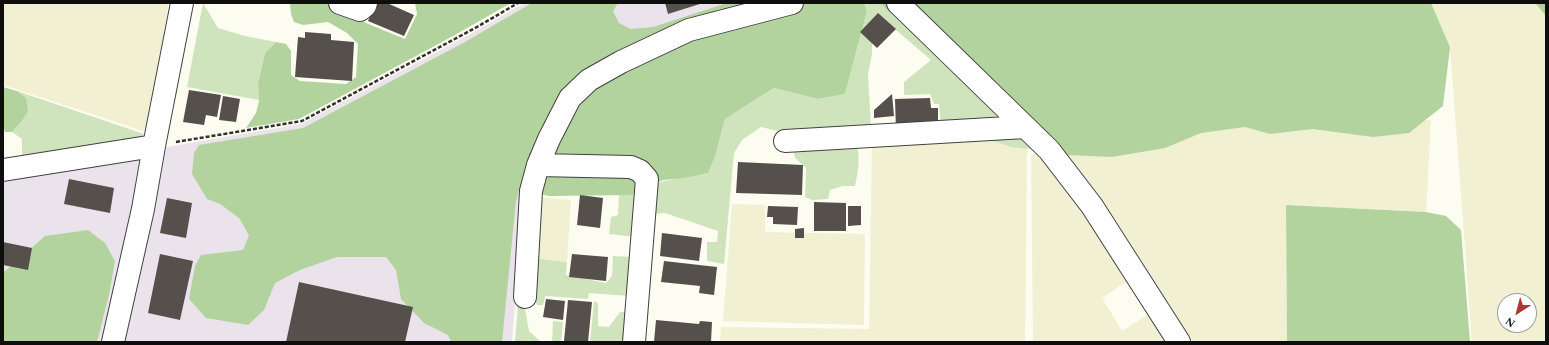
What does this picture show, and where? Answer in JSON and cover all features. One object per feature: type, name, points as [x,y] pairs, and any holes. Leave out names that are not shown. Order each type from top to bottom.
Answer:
[{"type":"street","points":[[113,342],[144,209],[154,146],[182,3]]},
{"type":"street","points":[[340,3],[360,10],[366,3]]},
{"type":"street","points":[[525,297],[531,191],[538,165],[549,138],[570,98],[589,80],[621,62],[689,30],[792,3]]},
{"type":"street","points":[[898,3],[1049,150],[1092,206],[1179,342]]},
{"type":"street","points":[[786,141],[1025,127]]},
{"type":"street","points":[[3,170],[154,146]]},
{"type":"street","points":[[538,165],[630,167],[640,170],[647,179],[634,342]]},
{"type":"path","points":[[154,146],[302,121],[478,27],[518,3]]},
{"type":"shaded area","points":[[524,3],[758,3],[525,175],[512,342],[3,342],[3,175],[301,124],[467,36]]},
{"type":"green space","points":[[3,3],[169,3],[146,132],[3,85]]},
{"type":"green space","points":[[203,3],[218,28],[245,36],[276,42],[265,53],[258,83],[259,100],[187,87]]},
{"type":"green space","points":[[290,3],[324,3],[357,14],[366,23],[405,39],[417,14],[415,3],[511,3],[299,119],[246,128],[256,113],[259,101],[258,83],[265,53],[276,42],[286,44],[291,51],[291,75],[300,81],[346,84],[356,77],[358,44],[347,33],[328,22],[303,25],[294,22],[291,14]]},
{"type":"green space","points":[[532,3],[618,3],[613,11],[619,23],[631,29],[653,27],[727,3],[864,3],[867,11],[845,94],[818,99],[774,88],[725,119],[715,157],[708,173],[684,178],[663,180],[631,195],[549,196],[519,190],[516,201],[502,342],[451,342],[448,335],[424,323],[401,299],[396,270],[386,257],[337,257],[300,270],[275,283],[264,310],[248,325],[206,318],[189,299],[195,266],[201,255],[243,250],[249,235],[239,218],[220,204],[207,199],[192,174],[194,153],[199,145],[303,128],[465,42]]},
{"type":"green space","points":[[864,3],[880,3],[1039,150],[1011,147],[993,141],[978,127],[941,125],[939,104],[934,104],[930,94],[904,95],[904,82],[931,60],[889,24],[872,38],[872,54],[868,74],[871,128],[786,133],[761,127],[742,140],[734,153],[724,264],[707,261],[707,242],[717,242],[718,231],[665,213],[651,214],[652,185],[672,179],[708,173],[715,157],[725,119],[774,88],[818,99],[845,94],[867,11]]},
{"type":"green space","points":[[880,3],[1431,3],[1450,47],[1443,106],[1409,133],[1373,137],[1313,129],[1270,134],[1245,127],[1201,133],[1165,148],[1112,157],[1067,155],[1039,150]]},
{"type":"green space","points":[[1431,3],[1535,3],[1546,16],[1546,342],[1472,342],[1450,47]]},
{"type":"green space","points":[[1535,3],[1546,3],[1546,16]]},
{"type":"green space","points":[[3,87],[17,91],[26,98],[28,111],[12,132],[5,132],[3,124]]},
{"type":"green space","points":[[17,91],[144,134],[143,137],[22,161],[22,139],[12,132],[21,122],[25,98]]},
{"type":"green space","points":[[1254,118],[1431,120],[1426,212],[1286,205],[1287,342],[1193,342],[1105,203],[1067,155]]},
{"type":"green space","points":[[1027,136],[1025,342],[720,342],[721,327],[869,329],[872,143]]},
{"type":"green space","points":[[856,143],[859,159],[855,186],[843,186],[830,190],[828,199],[812,200],[805,197],[806,168],[795,158],[794,152],[805,147]]},
{"type":"green space","points":[[1031,154],[1044,155],[1130,279],[1102,298],[1122,331],[1152,312],[1171,342],[1033,342]]},
{"type":"green space","points":[[640,190],[634,237],[609,234],[611,217],[618,215],[619,195],[631,195]]},
{"type":"green space","points":[[538,197],[571,200],[567,262],[533,258]]},
{"type":"green space","points":[[732,204],[765,205],[765,232],[865,234],[864,325],[723,321]]},
{"type":"green space","points":[[1286,205],[1426,212],[1446,216],[1461,230],[1470,342],[1287,342]]},
{"type":"green space","points":[[88,230],[105,243],[115,261],[109,295],[97,342],[3,342],[3,271],[5,271],[45,236]]},
{"type":"green space","points":[[613,256],[631,257],[629,296],[589,293],[588,299],[545,296],[543,305],[537,305],[533,295],[533,258],[567,262],[566,275],[606,283],[612,276]]},
{"type":"green space","points":[[594,301],[598,303],[598,326],[609,327],[620,312],[629,312],[626,342],[590,342]]},
{"type":"green space","points":[[524,303],[529,331],[541,342],[515,342],[518,304]]},
{"type":"green space","points":[[553,321],[563,322],[561,342],[552,342]]},
{"type":"building","points":[[376,3],[387,3],[414,15],[404,36],[368,21]]},
{"type":"building","points":[[665,3],[703,3],[668,14]]},
{"type":"building","points":[[878,13],[896,29],[877,48],[860,32]]},
{"type":"building","points":[[305,32],[331,34],[331,40],[354,42],[352,81],[295,77],[298,37],[305,38]]},
{"type":"building","points":[[189,90],[221,95],[217,117],[206,115],[204,125],[183,122]]},
{"type":"building","points":[[892,94],[894,116],[874,118],[874,110]]},
{"type":"building","points":[[223,96],[240,99],[236,122],[219,120]]},
{"type":"building","points":[[930,98],[931,108],[938,108],[938,128],[896,130],[895,99]]},
{"type":"building","points":[[738,162],[803,165],[802,195],[736,193]]},
{"type":"building","points":[[69,179],[114,188],[110,213],[64,204]]},
{"type":"building","points":[[580,195],[603,198],[600,228],[577,225]]},
{"type":"building","points":[[167,198],[192,203],[186,238],[160,233]]},
{"type":"building","points":[[814,202],[846,203],[846,231],[814,231]]},
{"type":"building","points":[[768,206],[798,207],[797,225],[773,224],[773,217],[767,217]]},
{"type":"building","points":[[848,206],[861,206],[861,225],[848,226]]},
{"type":"building","points":[[804,228],[804,238],[795,238],[795,229]]},
{"type":"building","points":[[662,233],[702,238],[699,261],[660,256]]},
{"type":"building","points":[[3,242],[32,248],[28,270],[3,265]]},
{"type":"building","points":[[160,254],[193,261],[180,320],[148,313]]},
{"type":"building","points":[[572,254],[608,257],[606,281],[569,277]]},
{"type":"building","points":[[664,261],[717,267],[714,295],[699,293],[700,286],[661,282]]},
{"type":"building","points":[[299,282],[413,307],[405,342],[286,342]]},
{"type":"building","points":[[546,299],[565,301],[563,320],[543,317]]},
{"type":"building","points":[[568,300],[592,302],[588,342],[564,341]]},
{"type":"building","points":[[656,320],[699,324],[700,321],[712,322],[711,342],[654,342]]}]
